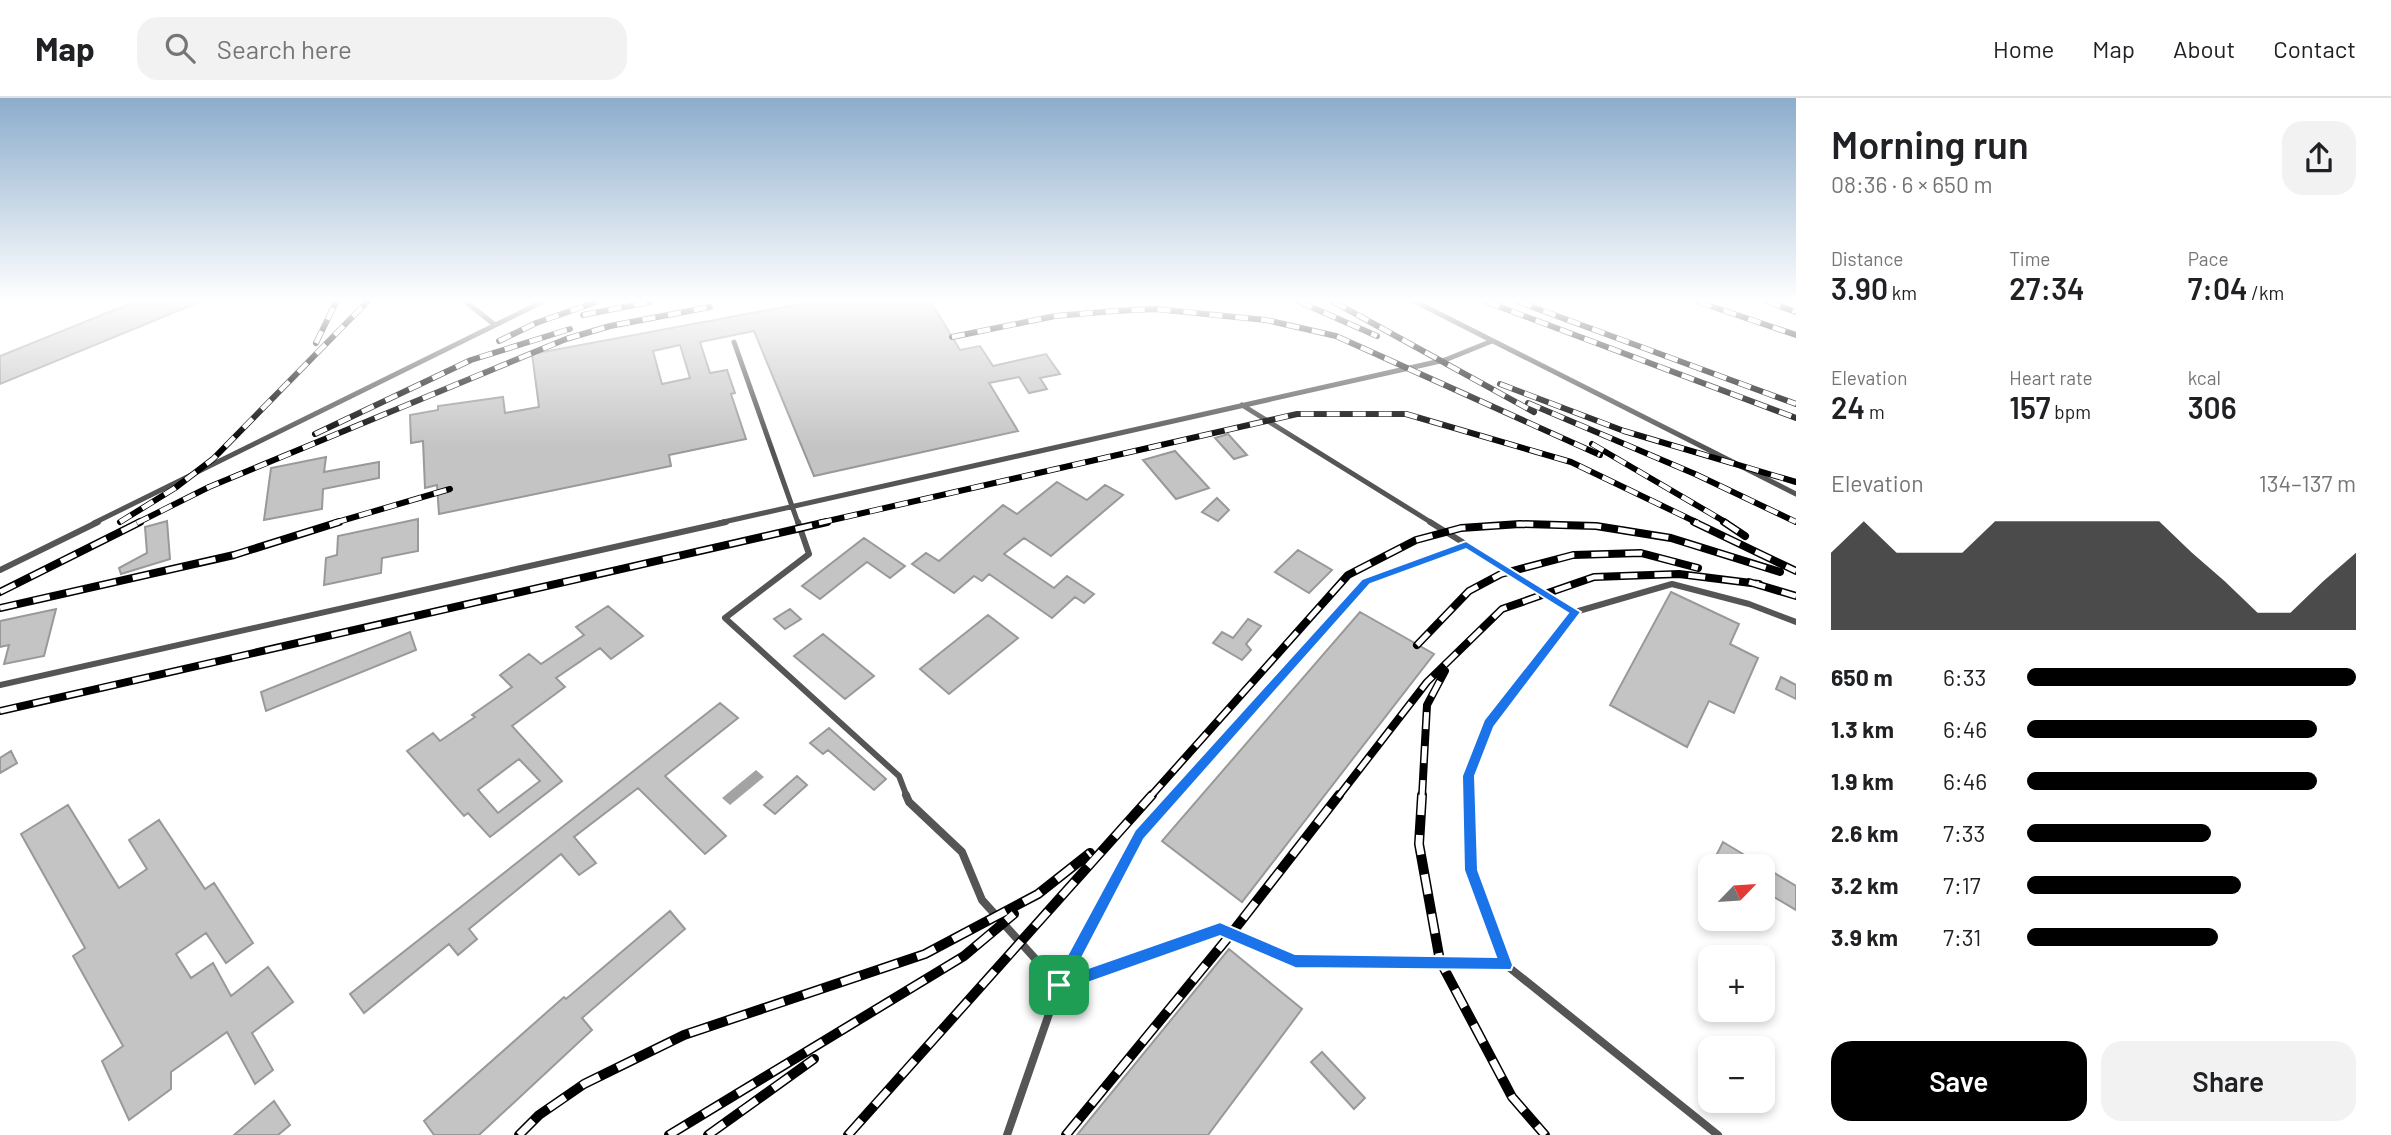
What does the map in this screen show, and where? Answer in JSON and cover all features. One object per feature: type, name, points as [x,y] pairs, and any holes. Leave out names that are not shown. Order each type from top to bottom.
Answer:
[{"type":"lane","points":[[0,570],[444,350]]},
{"type":"lane","points":[[737,350],[795,506],[809,554],[725,618],[899,776],[909,802],[962,852],[982,900],[1059,985]]},
{"type":"lane","points":[[0,685],[1446,360],[1469,350]]},
{"type":"lane","points":[[1511,350],[1796,494]]},
{"type":"lane","points":[[1242,405],[1575,612]]},
{"type":"lane","points":[[1007,1135],[1059,985],[1139,834],[1366,582],[1466,544]]},
{"type":"lane","points":[[1718,1135],[1506,965],[1471,870],[1468,776],[1489,724],[1575,612],[1672,584],[1749,604],[1796,622]]},
{"type":"lane","points":[[1059,985],[1220,929],[1295,961],[1506,965]]},
{"type":"shaded area","points":[[756,770],[764,777],[730,805],[722,798]]},
{"type":"building","points":[[14,350],[82,350],[0,384],[0,356]]},
{"type":"building","points":[[551,350],[656,350],[653,351],[662,384],[690,378],[682,350],[703,350],[710,373],[727,370],[735,393],[731,394],[746,439],[669,455],[671,466],[439,514],[437,485],[425,488],[423,441],[411,443],[410,415],[438,410],[438,406],[503,397],[505,413],[539,407],[532,354]]},
{"type":"building","points":[[762,350],[983,350],[993,366],[1046,354],[1060,374],[1040,378],[1047,389],[1029,393],[1019,377],[989,383],[1018,431],[814,476]]},
{"type":"building","points":[[1228,434],[1247,455],[1234,459],[1215,438]]},
{"type":"building","points":[[1175,451],[1209,488],[1176,499],[1143,460]]},
{"type":"building","points":[[326,457],[324,472],[379,462],[379,478],[323,489],[322,509],[264,520],[271,468]]},
{"type":"building","points":[[1057,482],[1087,500],[1105,485],[1123,495],[1051,556],[1024,538],[1004,554],[1054,588],[1067,576],[1094,594],[1084,603],[1075,597],[1052,618],[989,574],[982,581],[974,576],[954,593],[912,564],[926,553],[939,561],[1003,505],[1017,514]]},
{"type":"building","points":[[1217,498],[1229,510],[1218,521],[1202,512]]},
{"type":"building","points":[[418,519],[418,551],[382,558],[381,573],[324,585],[326,558],[337,555],[338,536]]},
{"type":"building","points":[[167,521],[170,559],[121,574],[119,568],[147,553],[145,527]]},
{"type":"building","points":[[864,538],[905,566],[890,578],[867,562],[820,599],[802,586]]},
{"type":"building","points":[[1298,550],[1332,570],[1309,593],[1275,572]]},
{"type":"building","points":[[1671,592],[1739,624],[1730,644],[1758,658],[1734,713],[1709,701],[1687,747],[1610,705]]},
{"type":"building","points":[[608,606],[643,636],[611,659],[600,648],[556,678],[565,687],[512,726],[562,781],[490,837],[468,813],[464,816],[407,751],[433,733],[440,741],[475,717],[472,715],[512,687],[500,675],[529,654],[541,664],[584,635],[576,627]],"holes":[[[519,759],[540,781],[498,813],[478,790]]]},
{"type":"building","points":[[56,609],[44,656],[4,664],[9,645],[0,647],[0,621]]},
{"type":"building","points":[[790,609],[801,619],[785,629],[774,619]]},
{"type":"building","points":[[1360,612],[1434,654],[1242,902],[1162,841]]},
{"type":"building","points":[[988,615],[1018,638],[949,694],[920,669]]},
{"type":"building","points":[[1248,619],[1261,626],[1246,644],[1251,650],[1242,660],[1213,643],[1222,632],[1233,638]]},
{"type":"building","points":[[410,632],[416,650],[266,711],[261,692]]},
{"type":"building","points":[[823,634],[874,676],[845,699],[794,656]]},
{"type":"building","points":[[1781,677],[1796,685],[1796,699],[1776,689]]},
{"type":"building","points":[[720,703],[738,718],[665,776],[726,836],[705,854],[638,788],[574,837],[596,863],[579,875],[561,854],[469,929],[477,939],[458,955],[449,944],[364,1013],[350,994]]},
{"type":"building","points":[[829,728],[886,779],[874,790],[828,750],[823,754],[810,743]]},
{"type":"building","points":[[11,751],[17,763],[0,773],[0,758]]},
{"type":"building","points":[[797,776],[807,785],[775,814],[764,805]]},
{"type":"building","points":[[68,805],[119,888],[147,869],[129,840],[159,820],[205,889],[214,883],[253,943],[226,963],[206,933],[176,954],[191,978],[213,963],[231,996],[268,967],[293,1002],[252,1033],[273,1070],[255,1084],[227,1032],[171,1072],[171,1089],[129,1120],[102,1061],[123,1046],[73,956],[85,948],[21,834]]},
{"type":"building","points":[[1723,842],[1743,854],[1717,854]]},
{"type":"building","points":[[1775,873],[1796,886],[1796,910],[1775,898]]},
{"type":"building","points":[[670,911],[685,929],[582,1018],[592,1030],[479,1135],[434,1135],[424,1121],[564,997],[566,999]]},
{"type":"building","points":[[1229,949],[1302,1009],[1208,1135],[1077,1135]]},
{"type":"building","points":[[1322,1052],[1365,1098],[1354,1109],[1311,1062]]},
{"type":"building","points":[[274,1101],[290,1125],[278,1135],[234,1135]]},
{"type":"railway","points":[[120,522],[175,488],[213,459],[320,350]]},
{"type":"railway","points":[[315,434],[471,360],[502,350]]},
{"type":"railway","points":[[137,523],[209,487],[539,350]]},
{"type":"railway","points":[[1368,350],[1600,455]]},
{"type":"railway","points":[[1422,350],[1534,412]]},
{"type":"railway","points":[[1616,350],[1796,418]]},
{"type":"railway","points":[[1650,350],[1796,404]]},
{"type":"railway","points":[[1500,384],[1624,431],[1796,482]]},
{"type":"railway","points":[[1528,403],[1695,474],[1796,522]]},
{"type":"railway","points":[[819,523],[1297,414],[1406,414],[1571,462],[1698,523]]},
{"type":"railway","points":[[1592,444],[1727,523]]},
{"type":"railway","points":[[334,523],[450,489]]},
{"type":"railway","points":[[0,592],[140,522]]},
{"type":"railway","points":[[0,608],[234,555],[339,522]]},
{"type":"railway","points":[[0,711],[827,522]]},
{"type":"railway","points":[[1694,522],[1796,571]]},
{"type":"railway","points":[[1724,522],[1745,536]]},
{"type":"railway","points":[[1150,797],[1348,575],[1416,540],[1461,528],[1520,524],[1596,526],[1671,538],[1780,572]]},
{"type":"railway","points":[[1417,645],[1469,591],[1501,574],[1573,555],[1641,553],[1698,568]]},
{"type":"railway","points":[[1338,797],[1427,682],[1502,609],[1594,577],[1679,574],[1753,583]]},
{"type":"railway","points":[[1749,582],[1753,583]]},
{"type":"railway","points":[[1753,583],[1759,584]]},
{"type":"railway","points":[[1753,583],[1796,596]]},
{"type":"railway","points":[[1422,797],[1427,705],[1445,671]]},
{"type":"railway","points":[[848,1135],[1152,795]]},
{"type":"railway","points":[[1066,1135],[1231,934],[1339,795]]},
{"type":"railway","points":[[1422,795],[1419,844],[1440,961],[1512,1097],[1545,1135]]},
{"type":"railway","points":[[519,1135],[539,1115],[584,1084],[684,1035],[925,954],[1038,894],[1090,853]]},
{"type":"railway","points":[[669,1135],[964,956],[1014,914]]},
{"type":"railway","points":[[708,1135],[814,1059]]},
{"type":"route","points":[[1466,544],[1575,612],[1489,724],[1468,776],[1471,870],[1506,965],[1295,961],[1220,929],[1059,985],[1139,834],[1366,582],[1466,544]]}]
